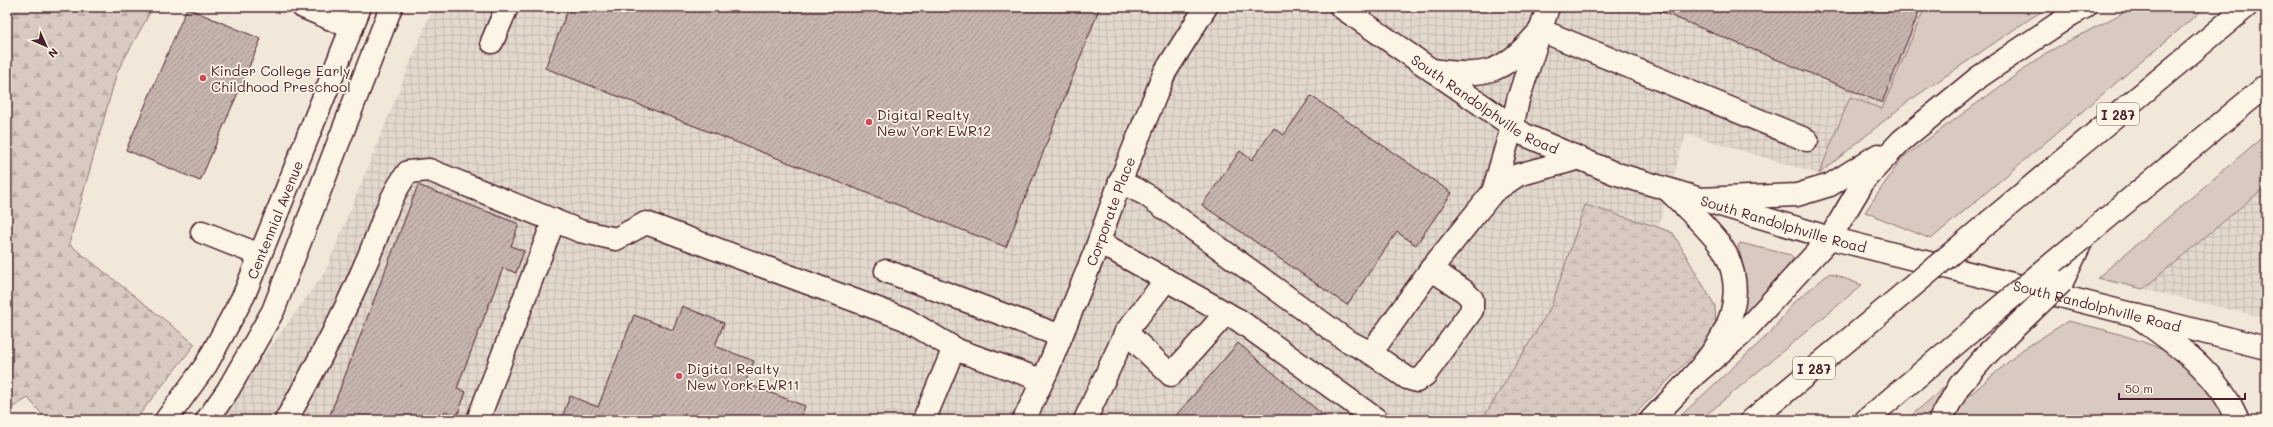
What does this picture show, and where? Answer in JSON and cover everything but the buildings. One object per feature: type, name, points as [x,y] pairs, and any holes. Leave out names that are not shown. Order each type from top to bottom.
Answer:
[{"type":"main road","points":[[303,7],[352,28]]},
{"type":"main road","name":"Centennial Avenue","points":[[166,420],[206,365],[244,295],[360,7]]},
{"type":"main road","points":[[207,420],[228,390],[273,311],[391,7]]},
{"type":"main road","points":[[492,42],[507,7]]},
{"type":"main road","name":"Corporate Place","points":[[1024,420],[1061,336],[1099,242],[1120,182],[1165,72],[1206,7]]},
{"type":"main road","name":"South Randolphville Road","points":[[1341,7],[1512,127],[1536,141],[1576,159],[1669,191],[1830,238],[2266,348]]},
{"type":"main road","points":[[1493,192],[1512,127],[1518,100],[1548,7]]},
{"type":"main road","points":[[1699,199],[1797,195],[1830,185],[1901,141],[1979,77],[2072,14],[2085,7]]},
{"type":"main road","name":"I 287","points":[[1752,420],[2246,7]]},
{"type":"main road","points":[[1431,70],[1466,75],[1482,74],[1502,66],[1520,54],[1540,30]]},
{"type":"main road","points":[[1540,30],[1807,140]]},
{"type":"main road","points":[[1866,420],[2266,86]]},
{"type":"main road","points":[[1693,376],[1741,335],[1830,238],[1865,180],[1901,141]]},
{"type":"main road","points":[[1371,354],[1431,269],[1493,192],[1518,175],[1576,159]]},
{"type":"main road","points":[[286,420],[328,348],[366,264],[395,190],[408,172],[429,170],[580,231],[616,239],[646,223],[905,319],[954,348],[1042,380]]},
{"type":"main road","points":[[1120,182],[1145,194],[1346,340],[1371,354],[1407,378],[1417,381],[1425,375],[1472,310],[1472,299],[1464,291],[1431,269]]},
{"type":"main road","points":[[1651,420],[1693,376],[1716,348],[1728,327],[1736,289],[1733,273],[1726,253],[1716,239],[1669,191]]},
{"type":"main road","points":[[478,420],[554,220]]},
{"type":"main road","points":[[202,232],[260,255]]},
{"type":"main road","points":[[1940,420],[1960,385],[1988,353],[2062,282],[2083,238]]},
{"type":"main road","points":[[1099,242],[1226,314],[1377,420]]},
{"type":"main road","points":[[886,271],[1061,336]]},
{"type":"main road","points":[[1085,420],[1126,332],[1166,280]]},
{"type":"main road","points":[[1126,332],[1171,376],[1226,314]]},
{"type":"main road","points":[[2134,314],[2203,368],[2220,387],[2238,420]]},
{"type":"main road","points":[[924,420],[954,348]]},
{"type":"shaded area","points":[[433,7],[1925,7],[1882,109],[1850,97],[1819,174],[1686,134],[1658,227],[1585,205],[1551,307],[1482,420],[217,420],[325,272]]},
{"type":"shaded area","points":[[2266,186],[2266,318],[2143,289]]},
{"type":"green space","points":[[7,7],[153,7],[117,72],[69,244],[195,344],[135,420],[47,420],[28,398],[7,411]]},
{"type":"green space","points":[[1925,7],[2049,7],[1906,103],[1819,174],[1850,97],[1882,109]]},
{"type":"green space","points":[[2134,7],[2206,7],[1931,239],[1865,212],[1902,158],[2046,53]]},
{"type":"green space","points":[[2266,134],[2266,186],[2143,289],[2097,278]]},
{"type":"green space","points":[[1585,205],[1673,233],[1715,306],[1716,324],[1709,339],[1629,420],[1482,420],[1551,307]]},
{"type":"green space","points":[[1740,243],[1791,255],[1793,259],[1741,323],[1738,322],[1742,302],[1744,275],[1738,246]]},
{"type":"green space","points":[[1830,273],[1862,285],[1700,420],[1676,420],[1771,332],[1793,303]]},
{"type":"green space","points":[[2068,321],[2102,329],[2141,341],[2178,358],[2193,368],[2204,380],[2227,420],[1953,420],[1964,400],[2022,350]]},
{"type":"green space","points":[[1948,384],[1929,420],[1906,420]]},
{"type":"place","name":"Kinder College Early Childhood Preschool","points":[[203,78]]},
{"type":"place","name":"Digital Realty New York EWR12","points":[[869,122]]},
{"type":"place","name":"Digital Realty New York EWR11","points":[[679,376]]}]
